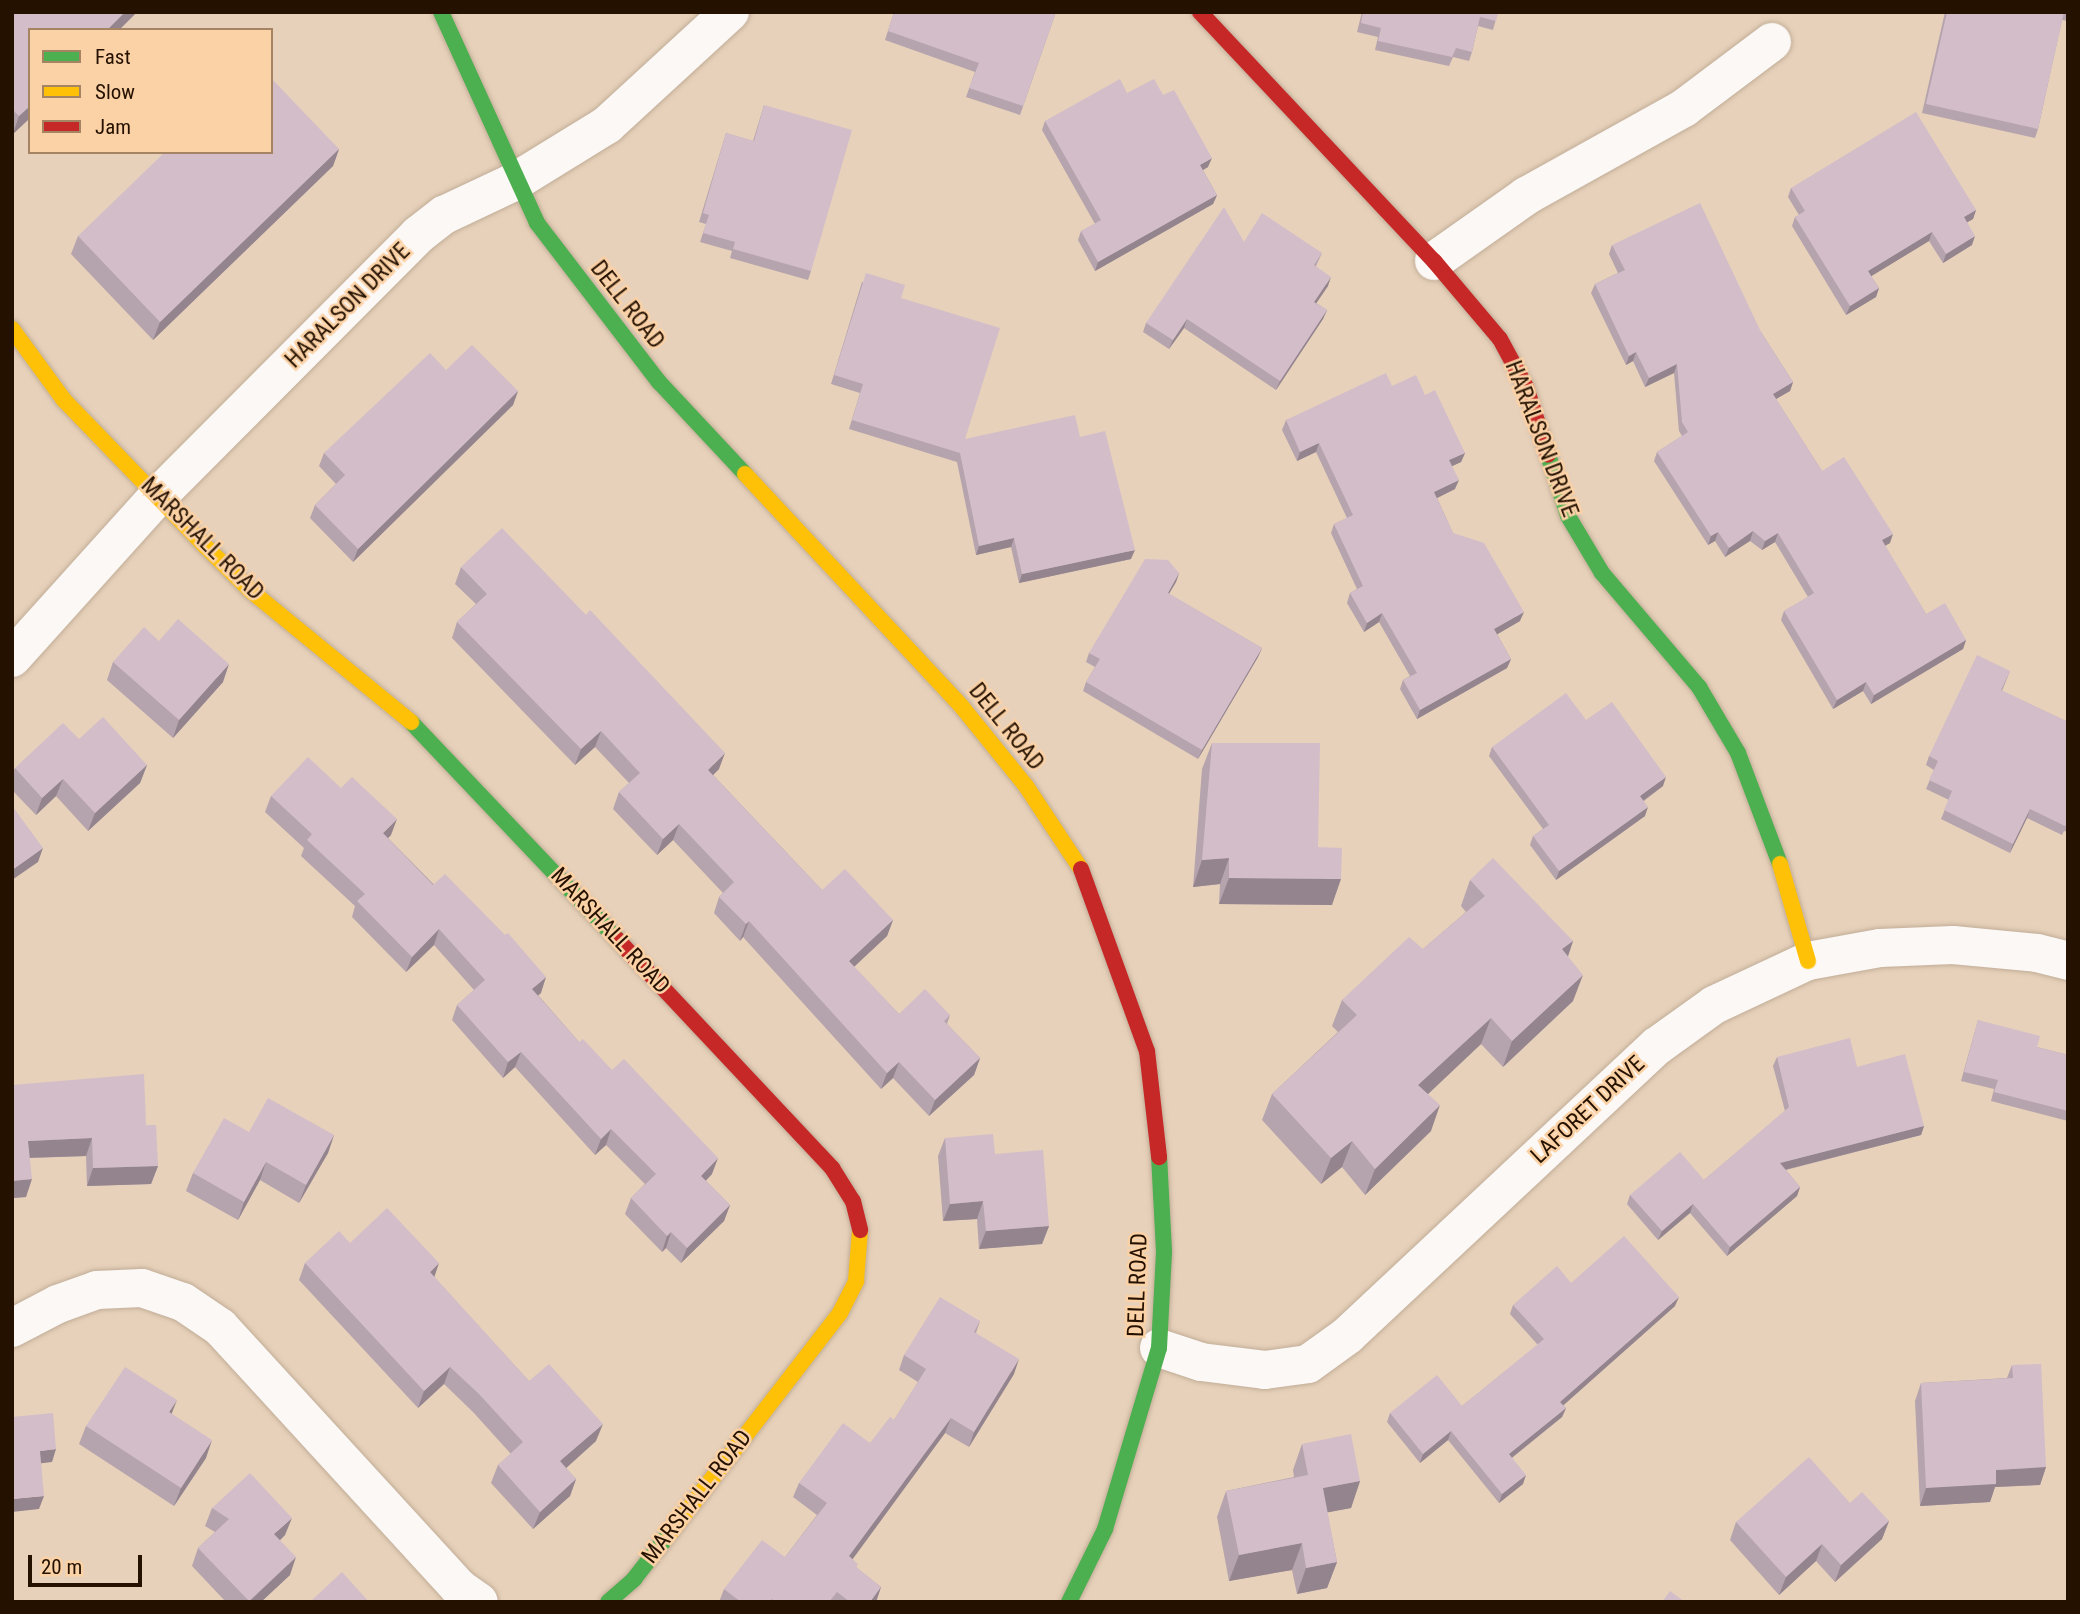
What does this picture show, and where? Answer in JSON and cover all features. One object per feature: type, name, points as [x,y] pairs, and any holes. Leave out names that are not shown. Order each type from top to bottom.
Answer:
[{"type":"street","name":"DELL ROAD","points":[[440,12],[537,223],[651,372],[962,707],[1026,786],[1081,870],[1117,959],[1147,1051],[1160,1155],[1164,1251],[1158,1348],[1105,1529],[1069,1602]]},
{"type":"street","name":"HARALSON DRIVE","points":[[12,658],[158,496],[418,235],[444,215],[516,181],[607,125],[730,12]]},
{"type":"street","name":"HARALSON DRIVE","points":[[1200,12],[1434,261],[1500,339],[1519,375],[1568,516],[1602,573],[1699,687],[1738,753],[1770,834],[1808,961]]},
{"type":"street","points":[[1434,261],[1526,196],[1684,108],[1772,42]]},
{"type":"street","name":"MARSHALL ROAD","points":[[12,329],[64,400],[251,591],[392,702],[454,765],[832,1168],[853,1201],[862,1241],[856,1281],[840,1313],[634,1579],[608,1602]]},
{"type":"street","name":"LAFORET DRIVE","points":[[1158,1348],[1201,1362],[1265,1370],[1308,1364],[1348,1335],[1657,1046],[1714,1005],[1808,961],[1880,948],[1953,945],[2037,953],[2068,961]]},
{"type":"street","points":[[12,1328],[58,1304],[97,1290],[142,1288],[183,1302],[220,1327],[459,1588],[479,1602]]},
{"type":"building","points":[[12,12],[125,12],[109,28],[28,28],[28,108],[19,116],[12,109]]},
{"type":"building","points":[[894,12],[1056,12],[1023,106],[969,88],[979,63],[888,31]]},
{"type":"building","points":[[1363,12],[1498,12],[1496,21],[1480,17],[1472,52],[1456,48],[1452,57],[1378,41],[1381,28],[1361,23]]},
{"type":"building","points":[[1947,12],[2064,12],[2038,129],[1926,104]]},
{"type":"building","points":[[1120,79],[1127,93],[1154,79],[1163,95],[1174,90],[1212,158],[1200,165],[1217,195],[1098,262],[1081,231],[1101,220],[1045,121]]},
{"type":"building","points":[[273,80],[339,149],[160,322],[78,236],[163,154],[273,154]]},
{"type":"building","points":[[764,105],[852,130],[811,271],[733,249],[735,242],[703,233],[709,215],[703,213],[726,133],[754,141]]},
{"type":"building","points":[[1916,112],[1976,210],[1964,217],[1975,236],[1946,254],[1932,232],[1868,271],[1879,288],[1850,306],[1795,217],[1805,211],[1791,188]]},
{"type":"building","points":[[1700,203],[1761,332],[1793,382],[1773,394],[1822,471],[1844,457],[1893,534],[1882,540],[1926,614],[1945,603],[1966,640],[1874,695],[1866,682],[1837,700],[1784,611],[1814,593],[1778,533],[1765,541],[1753,531],[1729,548],[1718,532],[1711,536],[1657,452],[1688,432],[1682,422],[1677,364],[1649,378],[1636,352],[1629,356],[1595,284],[1625,270],[1612,245]]},
{"type":"building","points":[[1224,207],[1244,242],[1262,213],[1322,253],[1314,265],[1331,277],[1314,302],[1327,310],[1280,381],[1187,319],[1173,340],[1146,323]]},
{"type":"building","points":[[866,273],[905,285],[901,298],[1000,328],[965,439],[1075,415],[1080,437],[1105,431],[1135,550],[1022,574],[1014,538],[979,546],[960,453],[852,420],[863,384],[834,375]]},
{"type":"building","points":[[472,345],[518,391],[358,549],[315,505],[345,475],[324,453],[430,353],[446,370]]},
{"type":"building","points":[[1386,373],[1392,386],[1416,375],[1425,395],[1435,390],[1465,453],[1449,460],[1459,480],[1434,492],[1453,533],[1484,543],[1524,612],[1494,629],[1511,659],[1420,710],[1403,680],[1417,673],[1382,613],[1367,623],[1350,593],[1363,586],[1334,524],[1353,515],[1319,443],[1300,452],[1286,420]]},
{"type":"building","points":[[502,528],[586,615],[590,610],[725,753],[708,770],[822,890],[845,869],[893,920],[849,961],[899,1014],[925,989],[950,1015],[944,1021],[980,1058],[935,1100],[899,1062],[887,1073],[749,921],[746,924],[719,897],[734,882],[679,824],[663,839],[619,792],[640,773],[601,731],[581,749],[457,622],[487,594],[461,567]]},
{"type":"building","points":[[1145,559],[1168,560],[1179,573],[1168,593],[1262,648],[1202,750],[1086,682],[1100,659],[1089,653]]},
{"type":"building","points":[[178,619],[229,664],[179,720],[113,662],[144,627],[159,641]]},
{"type":"building","points":[[1977,655],[2010,671],[2001,690],[2068,722],[2068,822],[2065,826],[2030,809],[2013,844],[1944,810],[1952,791],[1929,780],[1938,761],[1929,756]]},
{"type":"building","points":[[1566,693],[1586,720],[1612,702],[1666,777],[1640,796],[1648,807],[1559,871],[1533,836],[1549,825],[1492,747]]},
{"type":"building","points":[[103,717],[147,765],[95,813],[63,779],[42,798],[15,768],[63,723],[79,739]]},
{"type":"building","points":[[1212,743],[1320,743],[1318,847],[1342,848],[1341,879],[1229,878],[1229,858],[1202,860]]},
{"type":"building","points":[[308,757],[341,788],[352,777],[397,819],[383,833],[433,885],[445,874],[505,935],[508,933],[546,977],[532,989],[579,1042],[583,1039],[612,1070],[624,1059],[718,1158],[701,1176],[730,1205],[687,1248],[671,1232],[667,1236],[631,1198],[656,1174],[611,1129],[601,1139],[521,1052],[508,1062],[457,1005],[485,980],[439,929],[412,957],[357,901],[365,894],[307,840],[312,834],[271,796]]},
{"type":"building","points":[[12,808],[43,848],[12,870]]},
{"type":"building","points":[[1493,858],[1573,941],[1562,949],[1583,975],[1512,1041],[1491,1018],[1418,1085],[1440,1105],[1375,1169],[1352,1141],[1331,1158],[1272,1094],[1357,1015],[1342,1000],[1409,937],[1423,949],[1485,896],[1470,880]]},
{"type":"building","points":[[1978,1020],[2040,1036],[2037,1047],[2068,1055],[2068,1111],[1994,1092],[1998,1080],[1964,1072]]},
{"type":"building","points":[[1850,1038],[1857,1067],[1905,1054],[1924,1126],[1780,1163],[1800,1187],[1730,1247],[1693,1204],[1662,1231],[1630,1195],[1680,1152],[1704,1180],[1789,1107],[1777,1057]]},
{"type":"building","points":[[144,1074],[146,1125],[156,1125],[158,1166],[93,1168],[92,1138],[28,1141],[32,1179],[12,1181],[12,1085]]},
{"type":"building","points":[[268,1098],[334,1135],[306,1185],[266,1162],[244,1202],[193,1173],[224,1118],[249,1132]]},
{"type":"building","points":[[993,1134],[995,1154],[1043,1150],[1049,1226],[986,1231],[983,1201],[950,1204],[945,1138]]},
{"type":"building","points":[[387,1208],[439,1263],[430,1272],[529,1381],[549,1364],[603,1424],[560,1461],[576,1479],[540,1512],[498,1465],[523,1442],[479,1394],[450,1367],[424,1391],[305,1263],[339,1231],[350,1243]]},
{"type":"building","points":[[1624,1236],[1679,1297],[1560,1402],[1566,1408],[1509,1454],[1526,1475],[1502,1494],[1451,1431],[1423,1454],[1390,1413],[1437,1375],[1462,1406],[1544,1339],[1513,1305],[1557,1266],[1571,1283]]},
{"type":"building","points":[[940,1297],[980,1321],[974,1332],[1019,1359],[974,1432],[951,1418],[849,1556],[858,1564],[856,1567],[881,1587],[870,1602],[850,1602],[837,1592],[829,1602],[776,1602],[772,1599],[770,1602],[741,1602],[724,1589],[762,1540],[785,1557],[827,1503],[799,1483],[843,1423],[870,1443],[890,1417],[894,1420],[926,1369],[904,1355]]},
{"type":"building","points":[[2041,1364],[2046,1467],[1996,1470],[1996,1484],[1926,1488],[1921,1383],[2013,1378],[2012,1365]]},
{"type":"building","points":[[125,1367],[177,1400],[169,1412],[212,1440],[181,1488],[86,1426]]},
{"type":"building","points":[[53,1413],[56,1449],[40,1451],[44,1496],[12,1499],[12,1417]]},
{"type":"building","points":[[1351,1434],[1360,1481],[1323,1488],[1337,1562],[1306,1568],[1302,1543],[1239,1555],[1226,1491],[1308,1475],[1302,1444]]},
{"type":"building","points":[[1809,1457],[1850,1503],[1862,1492],[1889,1521],[1841,1565],[1822,1544],[1786,1577],[1736,1522]]},
{"type":"building","points":[[250,1473],[292,1518],[274,1534],[296,1557],[249,1601],[198,1548],[229,1519],[212,1508]]},
{"type":"building","points":[[342,1572],[369,1602],[310,1602]]},
{"type":"building","points":[[1670,1591],[1685,1602],[1662,1602]]},
{"type":"traffic: fast","points":[[441,12],[537,223],[659,382],[745,474]]},
{"type":"traffic: fast","points":[[1548,455],[1568,516],[1602,573],[1699,687],[1738,753],[1780,864]]},
{"type":"traffic: fast","points":[[411,722],[617,939]]},
{"type":"traffic: fast","points":[[1069,1602],[1105,1529],[1159,1348],[1164,1251],[1159,1157]]},
{"type":"traffic: fast","points":[[608,1602],[634,1579],[670,1533]]},
{"type":"traffic: slow","points":[[12,329],[64,400],[204,545],[251,591],[411,722]]},
{"type":"traffic: slow","points":[[745,474],[962,707],[1026,786],[1081,869]]},
{"type":"traffic: slow","points":[[1780,864],[1808,961]]},
{"type":"traffic: slow","points":[[670,1533],[840,1313],[856,1281],[860,1230]]},
{"type":"traffic: jam","points":[[1200,12],[1434,261],[1500,339],[1526,387],[1548,455]]},
{"type":"traffic: jam","points":[[1081,869],[1147,1051],[1159,1157]]},
{"type":"traffic: jam","points":[[617,939],[832,1168],[853,1201],[860,1230]]}]
